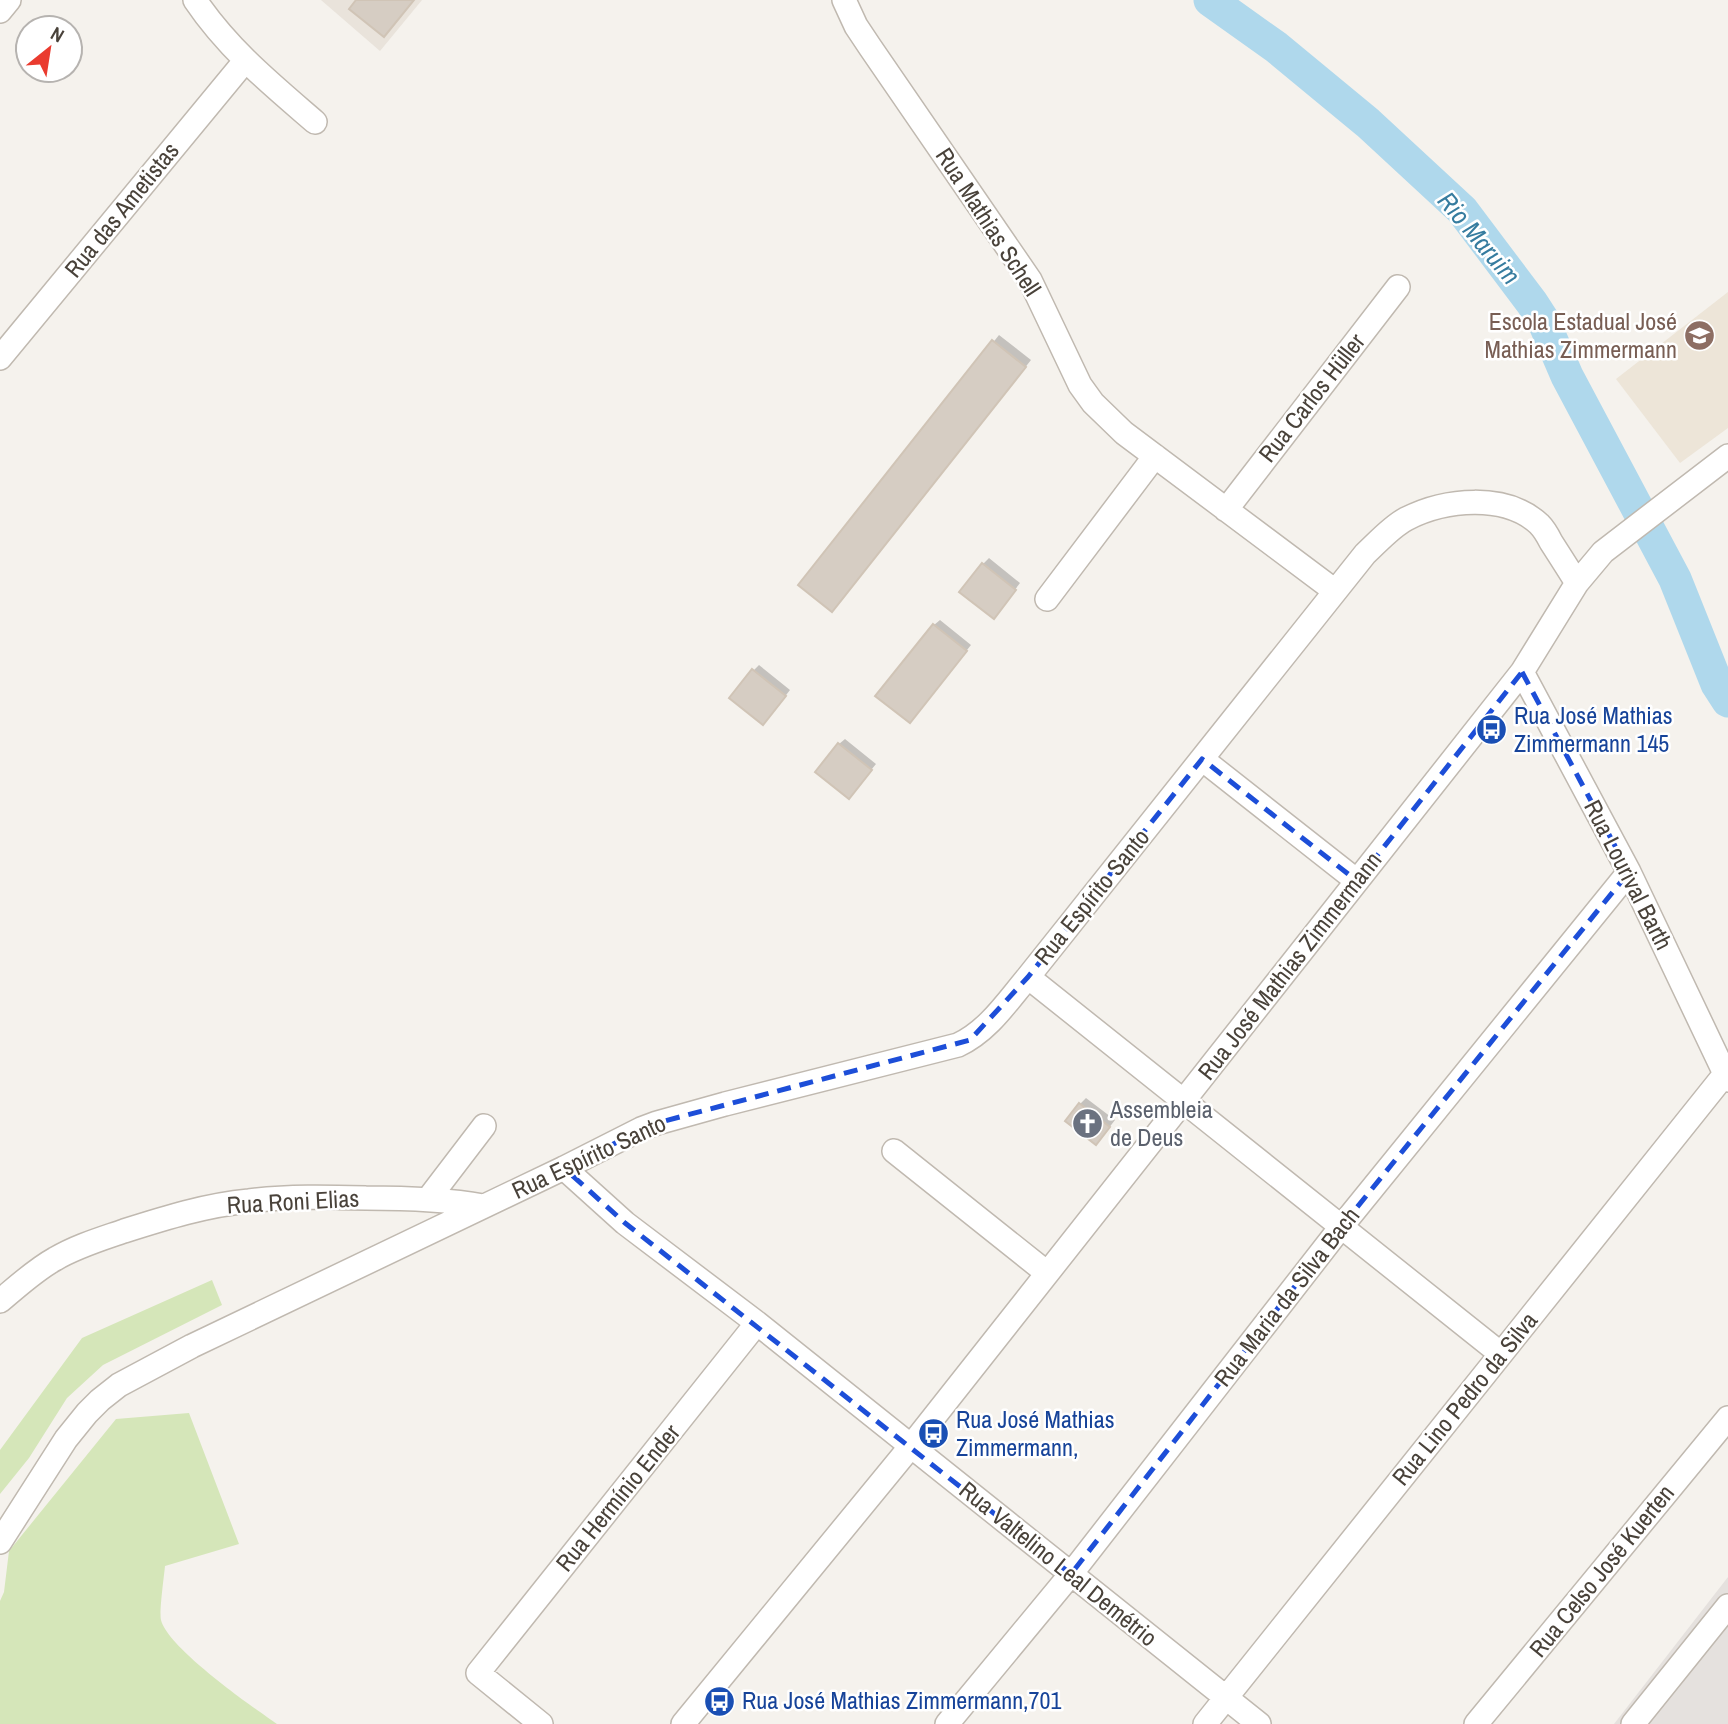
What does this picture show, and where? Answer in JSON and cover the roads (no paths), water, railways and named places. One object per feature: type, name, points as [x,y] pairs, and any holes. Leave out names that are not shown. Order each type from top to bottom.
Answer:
[{"type":"street","points":[[0,11],[9,0]]},
{"type":"street","points":[[195,0],[209,21],[245,61],[315,122]]},
{"type":"street","name":"Rua Mathias Schell","points":[[844,0],[856,26],[1030,280],[1080,385],[1093,403],[1109,420],[1155,456],[1335,591]]},
{"type":"street","name":"Rua das Ametistas","points":[[0,358],[245,61]]},
{"type":"street","name":"Rua Carlos Hüller","points":[[1226,510],[1398,287]]},
{"type":"street","points":[[1047,599],[1155,456]]},
{"type":"street","name":"Rua José Mathias Zimmermann","points":[[684,1724],[911,1446],[1522,672],[1577,583],[1603,552],[1728,456]]},
{"type":"street","name":"Rua Espírito Santo","points":[[0,1542],[66,1439],[87,1413],[119,1385],[142,1372],[241,1321],[641,1129],[970,1040],[982,1031],[1028,977],[1187,767],[1365,554],[1404,520],[1443,506],[1466,503],[1507,507],[1525,514],[1541,526],[1577,583]]},
{"type":"street","name":"Rua Lourival Barth","points":[[1522,672],[1629,872],[1726,1077]]},
{"type":"street","points":[[1187,767],[1357,881]]},
{"type":"street","name":"Rua Maria da Silva Bach","points":[[947,1724],[1071,1574],[1340,1227],[1629,872]]},
{"type":"street","points":[[1028,977],[1501,1353]]},
{"type":"street","name":"Rua Lino Pedro da Silva","points":[[1205,1724],[1501,1353],[1726,1077]]},
{"type":"street","points":[[429,1198],[484,1126]]},
{"type":"street","points":[[894,1151],[1047,1273]]},
{"type":"street","name":"Rua Valtelino Leal Demétrio","points":[[564,1168],[625,1223],[757,1323],[1259,1724]]},
{"type":"street","name":"Rua Roni Elias","points":[[0,1301],[34,1272],[64,1254],[173,1216],[212,1207],[292,1198],[429,1198],[483,1206]]},
{"type":"street","name":"Rua Hermínio Ender","points":[[541,1724],[478,1674],[757,1323]]},
{"type":"street","name":"Rua Celso José Kuerten","points":[[1476,1724],[1728,1418]]},
{"type":"street","points":[[1633,1724],[1728,1606]]},
{"type":"waterway","name":"Rio Maruim","points":[[1210,0],[1276,47],[1368,123],[1462,210],[1532,303],[1543,320],[1567,376],[1675,579],[1717,684],[1728,701]]},
{"type":"place","name":"Escola Estadual José Mathias Zimmermann","points":[[1700,336]]},
{"type":"place","name":"Rua José Mathias Zimmermann 145","points":[[1491,730]]},
{"type":"place","name":"Assembleia de Deus","points":[[1087,1124]]},
{"type":"place","name":"Rua José Mathias Zimmermann,","points":[[933,1434]]},
{"type":"place","name":"Rua José Mathias Zimmermann,701","points":[[719,1701]]}]
